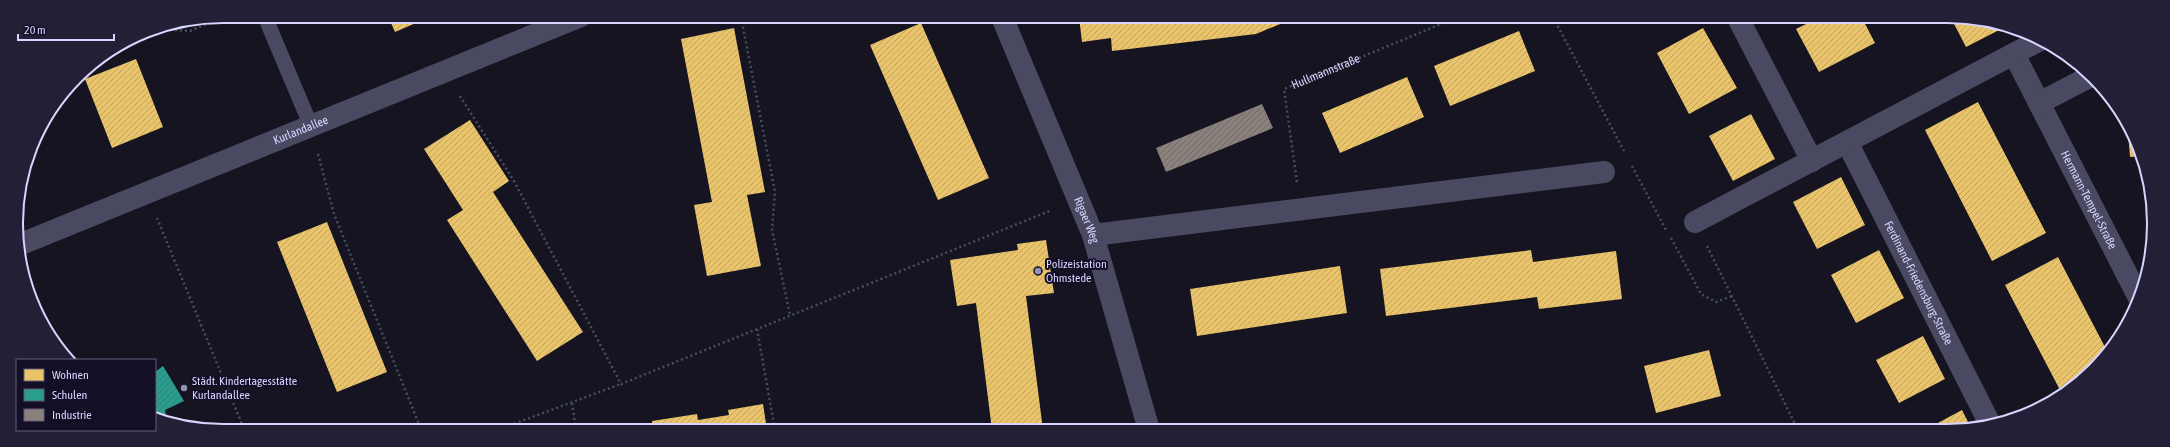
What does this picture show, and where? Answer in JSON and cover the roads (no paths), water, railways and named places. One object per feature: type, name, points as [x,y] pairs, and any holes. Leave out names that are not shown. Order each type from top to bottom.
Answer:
[{"type":"street","name":"Kurlandallee","points":[[24,243],[564,23]]},
{"type":"street","name":"Rigaer Weg","points":[[1005,23],[1093,235],[1148,424]]},
{"type":"street","points":[[1741,23],[1812,160]]},
{"type":"street","points":[[1695,222],[2034,43]]},
{"type":"street","name":"Hermann-Tempel-Straße","points":[[2014,54],[2135,290]]},
{"type":"street","points":[[2039,103],[2085,79]]},
{"type":"street","name":"Ferdinand-Friedensburg-Straße","points":[[1846,142],[1988,420]]},
{"type":"street","points":[[1093,235],[1604,172]]},
{"type":"lane","points":[[268,24],[311,126]]},
{"type":"place","name":"Polizeistation Ohmstede","points":[[1038,271]]},
{"type":"place","name":"Städt. Kindertagesstätte Kurlandallee","points":[[184,388]]}]
